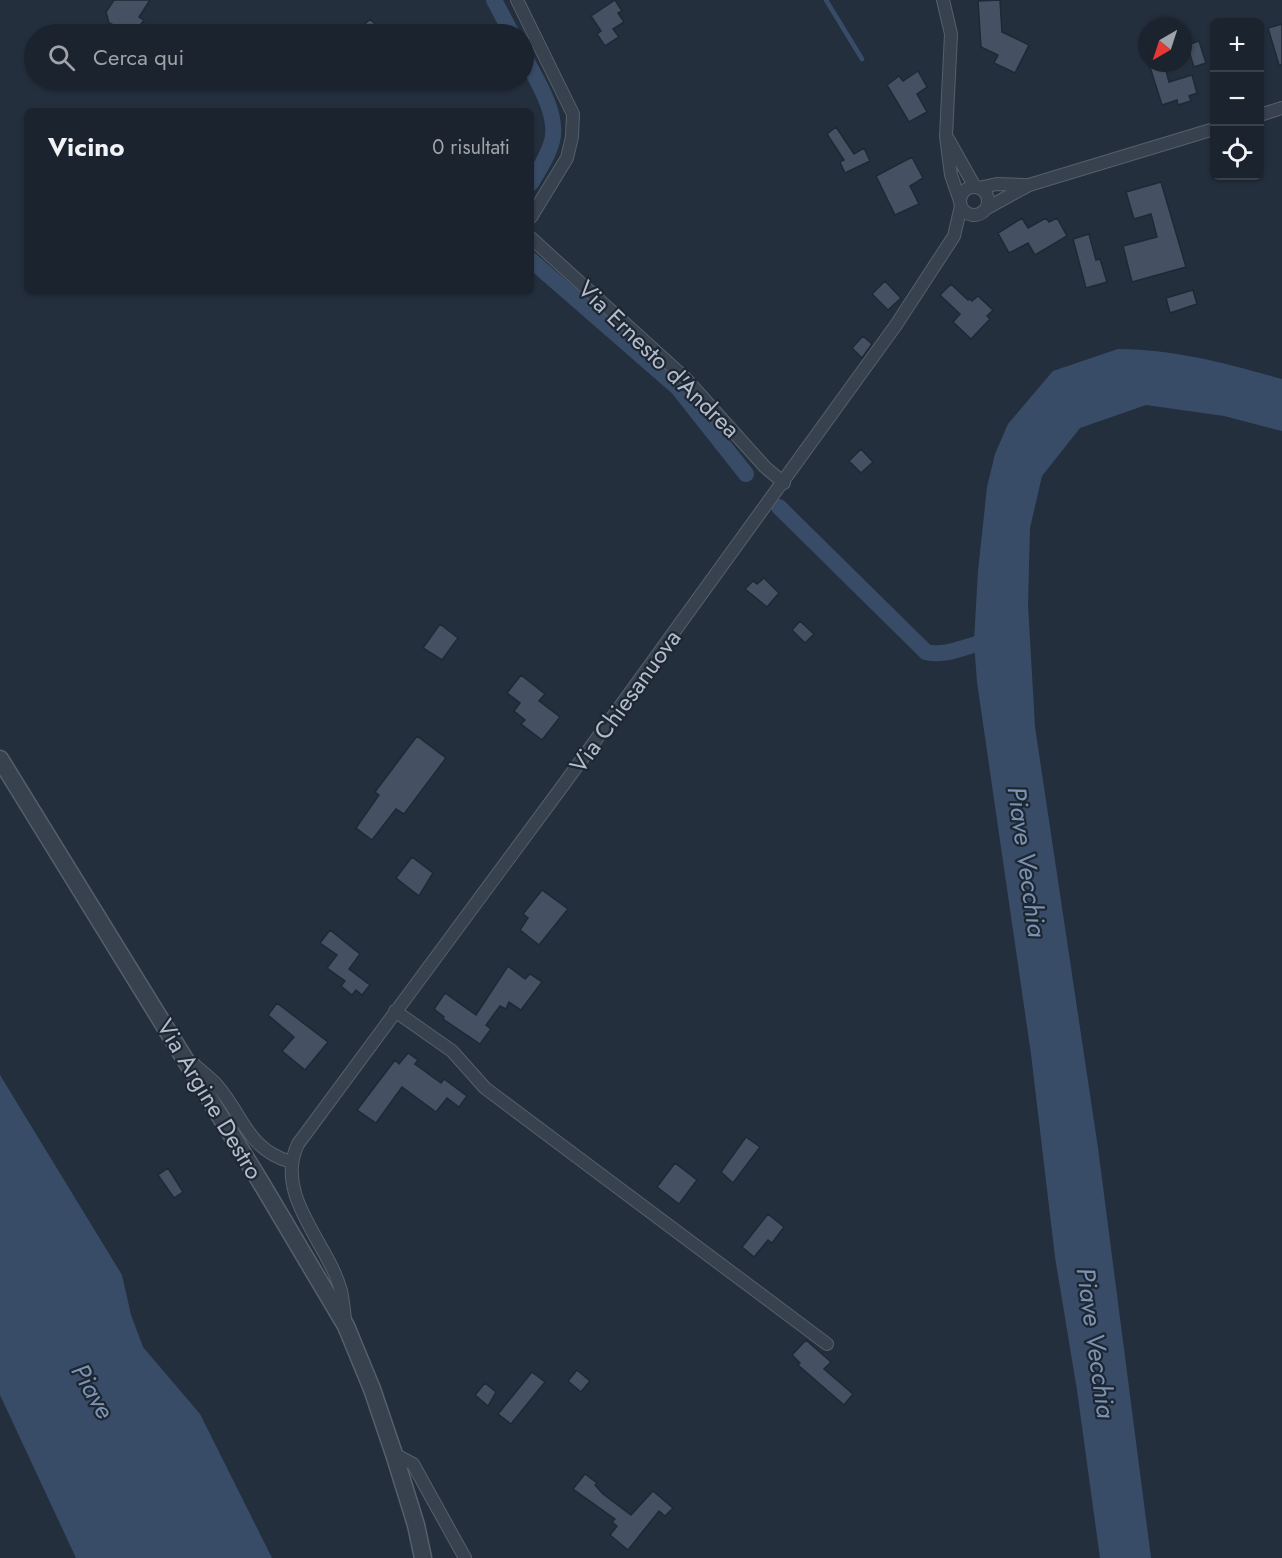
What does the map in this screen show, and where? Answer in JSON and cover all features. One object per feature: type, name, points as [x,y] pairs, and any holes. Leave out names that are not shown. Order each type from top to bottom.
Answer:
[{"type":"street","points":[[517,0],[529,24]]},
{"type":"street","points":[[943,0],[951,34],[946,136],[951,175],[960,204],[966,212],[981,211],[987,196],[977,187],[946,136]]},
{"type":"street","points":[[534,35],[573,114],[572,138],[567,158],[553,185],[534,213]]},
{"type":"street","points":[[1264,114],[1282,108]]},
{"type":"street","name":"Via Chiesanuova","points":[[291,1162],[309,1127],[784,483],[896,325],[954,236],[981,211],[1029,185],[1210,131]]},
{"type":"street","name":"Via Chiesanuova","points":[[977,187],[997,184],[1029,185]]},
{"type":"street","points":[[960,204],[963,192],[977,187]]},
{"type":"street","name":"Via Chiesanuova","points":[[954,236],[960,204]]},
{"type":"street","name":"Via Ernesto d'Andrea","points":[[534,241],[686,379],[765,467],[784,483]]},
{"type":"street","name":"Via Argine Destro","points":[[0,759],[184,1055],[346,1326],[372,1389],[394,1454],[416,1525],[423,1558]]},
{"type":"street","points":[[395,1011],[452,1051],[485,1088],[827,1344]]},
{"type":"street","points":[[184,1055],[216,1084],[260,1147],[272,1157],[291,1162],[293,1186],[341,1290],[346,1326]]},
{"type":"street","points":[[394,1454],[413,1464],[465,1558]]},
{"type":"water","name":"Piave Vecchia","points":[[1118,349],[1181,355],[1282,379],[1282,431],[1224,416],[1146,405],[1080,428],[1042,476],[1030,528],[1028,605],[1035,727],[1098,1148],[1151,1558],[1100,1558],[1077,1390],[1055,1257],[1031,1054],[977,682],[974,641],[978,571],[987,487],[995,454],[1008,424],[1053,371]]},
{"type":"water","name":"Piave","points":[[0,1075],[122,1275],[131,1315],[143,1347],[200,1414],[272,1558],[76,1558],[0,1395]]},
{"type":"building","points":[[114,0],[150,0],[139,17],[144,20],[141,24],[111,24],[106,12]]},
{"type":"building","points":[[615,0],[622,11],[618,13],[624,22],[613,29],[619,37],[605,46],[597,34],[601,31],[591,16]]},
{"type":"building","points":[[1000,0],[1002,32],[1029,45],[1015,73],[994,63],[998,55],[981,47],[978,1]]},
{"type":"building","points":[[370,19],[375,24],[365,24]]},
{"type":"building","points":[[1282,24],[1282,65],[1279,65],[1268,28]]},
{"type":"building","points":[[1199,41],[1206,63],[1194,67],[1192,43]]},
{"type":"building","points":[[918,71],[927,87],[917,94],[927,112],[909,122],[887,85],[899,76],[903,81]]},
{"type":"building","points":[[1152,72],[1166,72],[1169,82],[1192,75],[1197,93],[1189,96],[1191,101],[1178,105],[1177,100],[1162,105]]},
{"type":"building","points":[[836,127],[854,154],[864,148],[870,161],[845,173],[840,162],[844,160],[827,134]]},
{"type":"building","points":[[912,157],[923,178],[910,186],[919,204],[895,215],[876,176]]},
{"type":"building","points":[[1161,182],[1186,267],[1132,282],[1123,246],[1157,237],[1151,214],[1134,219],[1126,192]]},
{"type":"building","points":[[1022,218],[1028,228],[1046,218],[1049,222],[1057,218],[1067,236],[1035,255],[1028,243],[1009,253],[998,233]]},
{"type":"building","points":[[1089,234],[1096,260],[1100,259],[1107,282],[1086,288],[1073,239]]},
{"type":"building","points":[[885,281],[901,298],[888,310],[872,294]]},
{"type":"building","points":[[951,284],[968,300],[972,301],[978,296],[993,310],[987,316],[990,319],[971,339],[953,322],[960,314],[940,295]]},
{"type":"building","points":[[1193,290],[1197,304],[1170,313],[1166,298]]},
{"type":"building","points":[[863,336],[872,344],[862,358],[852,348]]},
{"type":"building","points":[[861,449],[873,462],[861,473],[849,461]]},
{"type":"building","points":[[764,578],[779,593],[767,607],[745,589],[753,581],[757,584]]},
{"type":"building","points":[[800,621],[814,634],[805,643],[792,630]]},
{"type":"building","points":[[440,624],[458,638],[442,660],[423,648]]},
{"type":"building","points":[[521,675],[545,694],[539,701],[560,717],[542,740],[521,724],[525,720],[514,711],[520,703],[507,693]]},
{"type":"building","points":[[417,736],[446,758],[404,814],[396,809],[372,840],[356,828],[379,795],[375,792]]},
{"type":"building","points":[[412,857],[433,873],[419,896],[396,878]]},
{"type":"building","points":[[542,890],[568,909],[539,945],[520,930],[528,918],[523,914]]},
{"type":"building","points":[[330,930],[360,954],[349,969],[370,985],[362,995],[356,990],[352,995],[341,986],[345,981],[327,968],[337,955],[320,943]]},
{"type":"building","points":[[508,966],[525,979],[530,974],[542,982],[521,1010],[509,1002],[506,1009],[500,1006],[486,1025],[491,1029],[480,1044],[443,1019],[444,1017],[434,1009],[445,993],[476,1015]]},
{"type":"building","points":[[277,1003],[328,1042],[305,1070],[282,1051],[294,1037],[268,1015]]},
{"type":"building","points":[[408,1053],[418,1060],[415,1064],[441,1083],[444,1079],[467,1096],[459,1107],[447,1098],[436,1112],[402,1087],[376,1123],[357,1110],[395,1060],[399,1064]]},
{"type":"building","points":[[746,1137],[760,1147],[733,1183],[721,1172]]},
{"type":"building","points":[[675,1163],[697,1180],[679,1204],[657,1187]]},
{"type":"building","points":[[168,1168],[183,1192],[174,1198],[158,1175]]},
{"type":"building","points":[[768,1214],[784,1227],[772,1243],[768,1240],[754,1257],[742,1247]]},
{"type":"building","points":[[806,1340],[831,1362],[824,1369],[853,1394],[844,1405],[798,1365],[800,1363],[792,1355]]},
{"type":"building","points":[[577,1370],[590,1381],[581,1392],[568,1381]]},
{"type":"building","points":[[532,1372],[545,1382],[511,1424],[498,1414]]},
{"type":"building","points":[[485,1383],[496,1392],[488,1406],[475,1395]]},
{"type":"building","points":[[585,1474],[597,1483],[595,1485],[603,1494],[631,1515],[653,1491],[673,1508],[665,1516],[659,1511],[628,1550],[610,1535],[617,1526],[612,1522],[615,1519],[573,1489]]},
{"type":"waterway","points":[[494,0],[507,24]]},
{"type":"waterway","points":[[826,0],[862,59]]},
{"type":"waterway","points":[[534,75],[549,108],[553,131],[548,152],[534,178]]},
{"type":"waterway","points":[[534,263],[678,388],[746,474]]},
{"type":"waterway","points":[[779,507],[926,652],[943,653],[995,640]]}]
